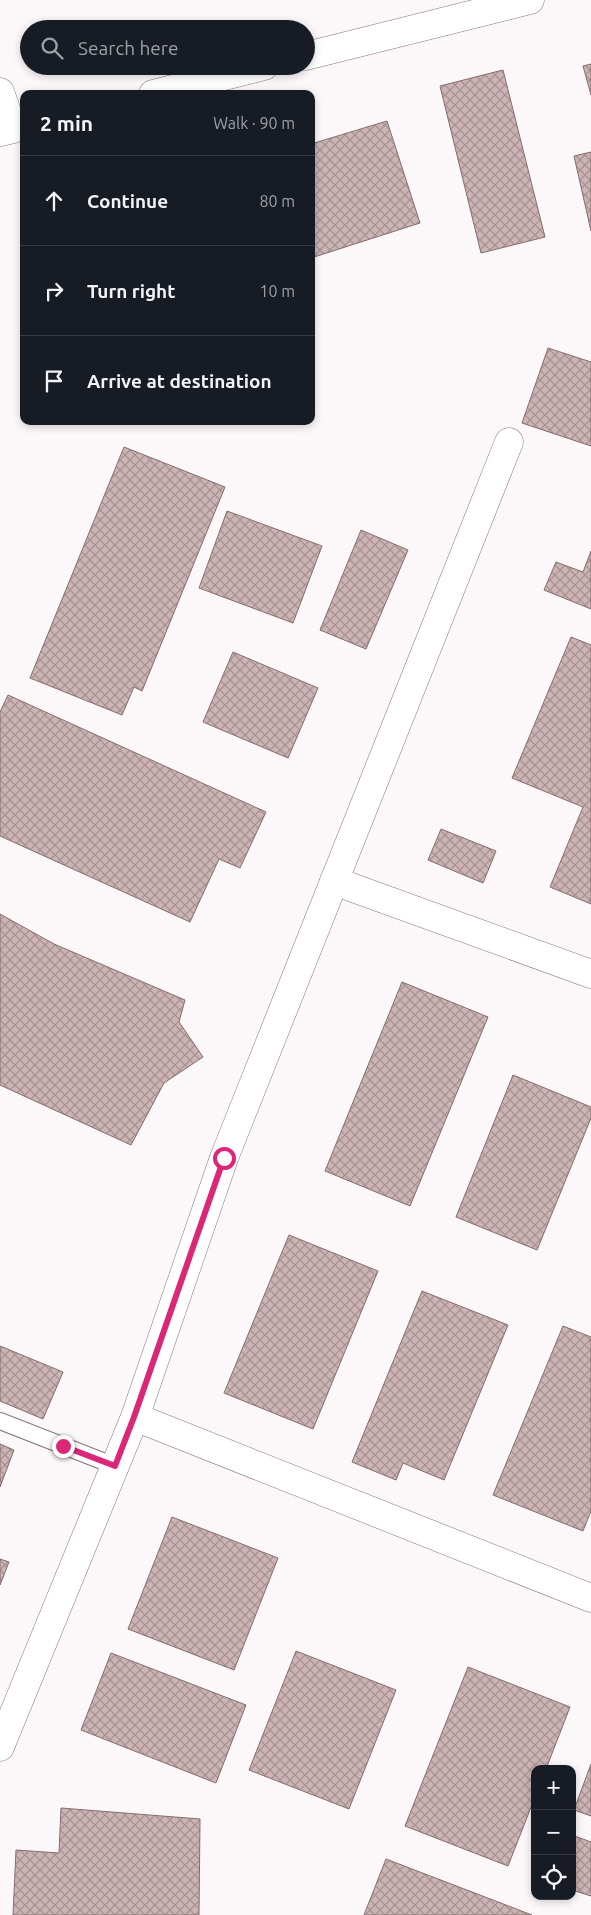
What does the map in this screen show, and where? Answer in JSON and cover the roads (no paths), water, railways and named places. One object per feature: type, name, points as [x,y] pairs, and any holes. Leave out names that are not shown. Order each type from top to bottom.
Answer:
[{"type":"street","points":[[315,54],[530,0]]},
{"type":"street","points":[[169,90],[228,75]]},
{"type":"street","points":[[0,92],[12,129]]},
{"type":"street","points":[[0,1747],[134,1417],[224,1158],[509,442]]},
{"type":"street","points":[[334,881],[591,974]]},
{"type":"street","points":[[134,1417],[591,1598]]},
{"type":"lane","points":[[0,1421],[115,1466]]}]
